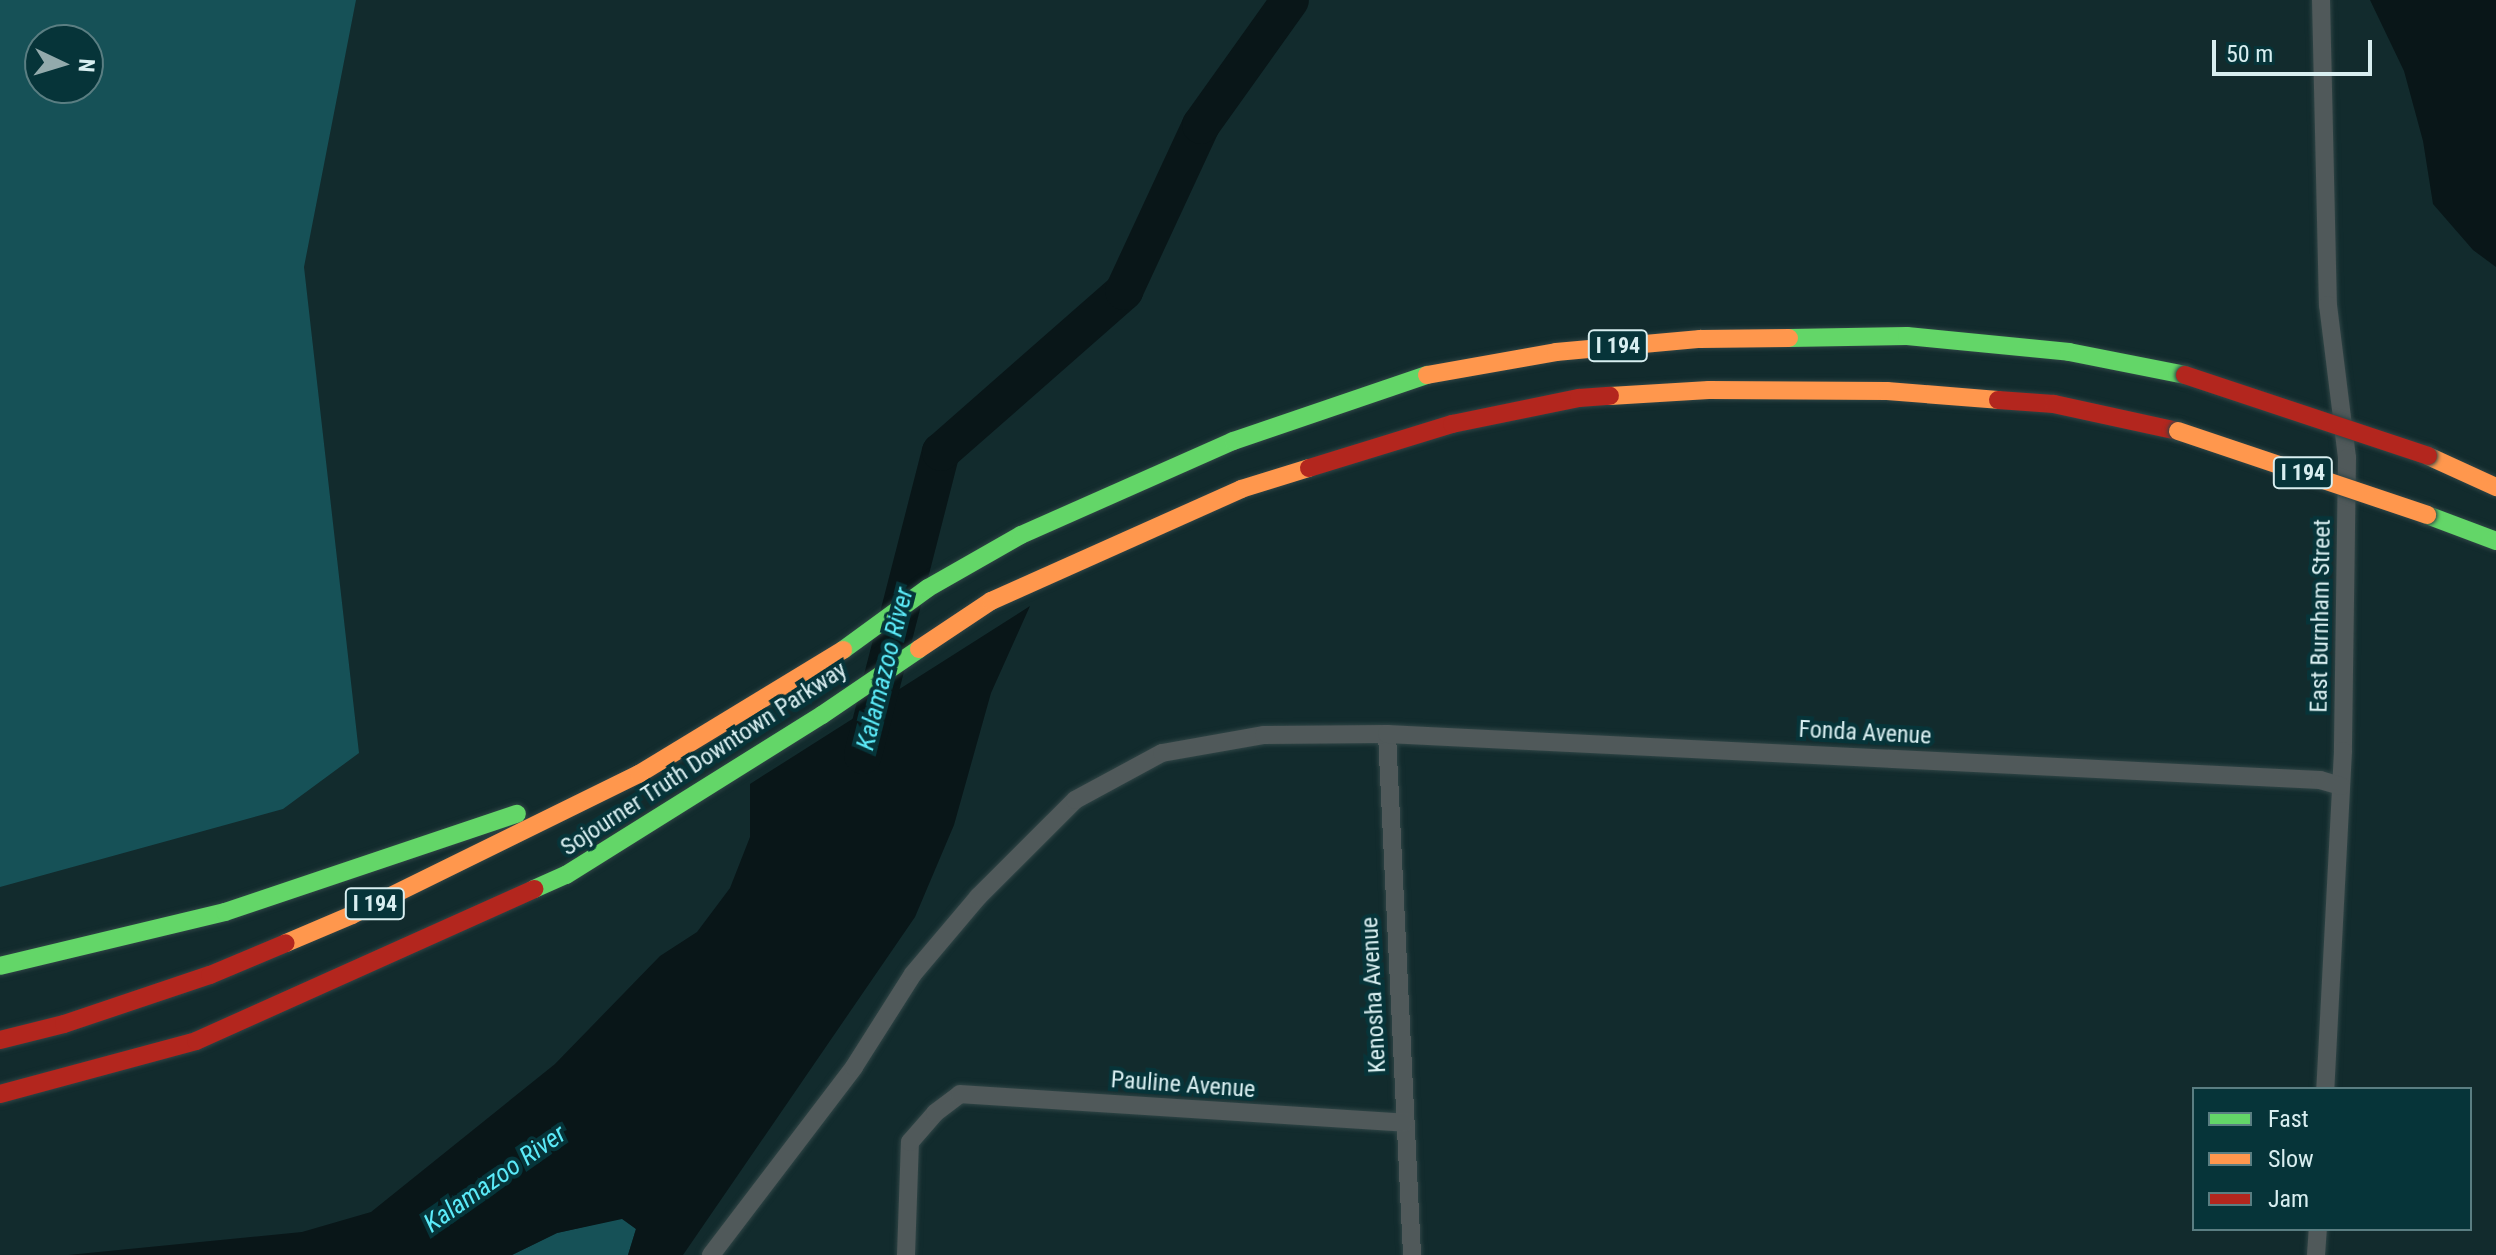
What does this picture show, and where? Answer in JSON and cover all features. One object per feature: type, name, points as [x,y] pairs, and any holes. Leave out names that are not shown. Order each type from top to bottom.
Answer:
[{"type":"highway","name":"Sojourner Truth Downtown Parkway","points":[[0,1040],[64,1024],[253,957],[352,915],[639,774],[846,648],[928,588],[1021,535],[1233,441],[1428,375],[1556,352],[1700,339],[1907,336],[2069,352],[2185,375],[2428,456],[2496,487]]},
{"type":"highway","name":"Sojourner Truth Downtown Parkway","points":[[0,1094],[196,1041],[566,875],[822,715],[952,623],[991,601],[1241,489],[1452,424],[1579,398],[1709,390],[1887,391],[2054,404],[2178,431],[2496,541]]},
{"type":"highway","points":[[0,966],[225,912],[639,774]]},
{"type":"highway","points":[[0,1103],[84,1070]]},
{"type":"street","name":"East Burnham Street","points":[[2321,0],[2328,305],[2347,458],[2341,786],[2325,1087]]},
{"type":"street","name":"Fonda Avenue","points":[[711,1255],[854,1067],[913,974],[978,897],[1075,800],[1162,753],[1264,735],[1387,734],[2320,780],[2341,786]]},
{"type":"street","name":"Kenosha Avenue","points":[[1387,734],[1412,1255]]},
{"type":"street","name":"Pauline Avenue","points":[[906,1255],[910,1142],[935,1113],[960,1094],[1404,1123]]},
{"type":"street","points":[[2316,1255],[2318,1231]]},
{"type":"shaded area","points":[[0,0],[356,0],[304,267],[359,753],[283,809],[0,887]]},
{"type":"shaded area","points":[[622,1218],[636,1229],[628,1255],[512,1255],[557,1233]]},
{"type":"water","points":[[2370,0],[2496,0],[2496,267],[2473,250],[2433,204],[2423,141],[2404,71]]},
{"type":"water","points":[[1030,606],[991,693],[954,825],[915,917],[683,1255],[628,1255],[636,1229],[622,1219],[557,1233],[512,1255],[68,1255],[302,1232],[371,1212],[555,1064],[660,956],[697,932],[730,888],[750,837],[750,784]]},
{"type":"waterway","name":"Kalamazoo River","points":[[863,755],[941,452],[1124,291],[1201,125],[1290,0]]},
{"type":"traffic: fast","points":[[1789,338],[1907,336],[2069,352],[2185,375]]},
{"type":"traffic: fast","points":[[843,650],[928,588],[1021,535],[1233,441],[1427,375]]},
{"type":"traffic: fast","points":[[2427,515],[2496,541]]},
{"type":"traffic: fast","points":[[534,889],[566,875],[822,715],[919,649]]},
{"type":"traffic: fast","points":[[0,966],[225,912],[517,814]]},
{"type":"traffic: slow","points":[[1427,375],[1556,352],[1700,339],[1789,338]]},
{"type":"traffic: slow","points":[[1610,396],[1709,390],[1887,391],[1998,400]]},
{"type":"traffic: slow","points":[[2178,431],[2427,515]]},
{"type":"traffic: slow","points":[[2428,456],[2496,487]]},
{"type":"traffic: slow","points":[[919,649],[991,601],[1241,489],[1309,468]]},
{"type":"traffic: slow","points":[[286,943],[352,915],[639,774],[843,650]]},
{"type":"traffic: jam","points":[[2185,375],[2428,456]]},
{"type":"traffic: jam","points":[[1309,468],[1452,424],[1579,398],[1610,396]]},
{"type":"traffic: jam","points":[[1998,400],[2054,404],[2178,431]]},
{"type":"traffic: jam","points":[[0,1094],[196,1041],[534,889]]},
{"type":"traffic: jam","points":[[0,1040],[64,1024],[210,975],[286,943]]}]
